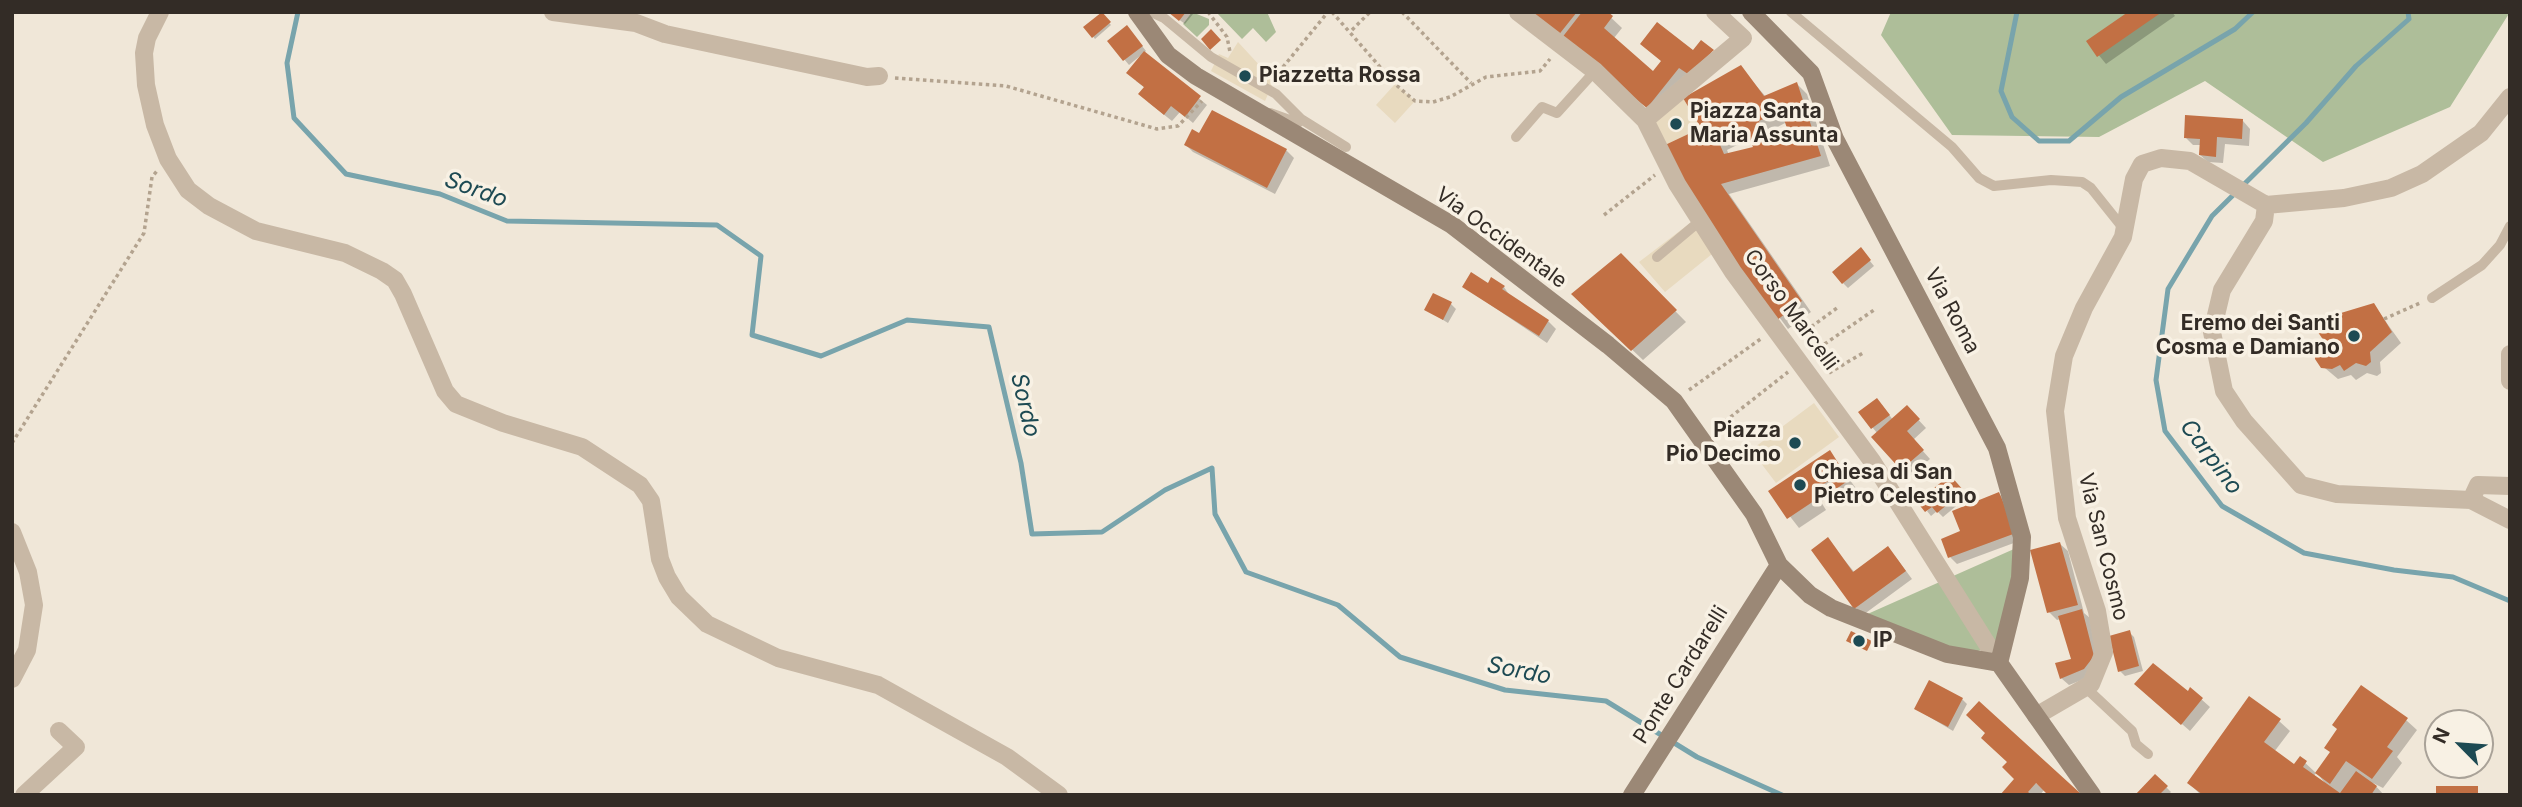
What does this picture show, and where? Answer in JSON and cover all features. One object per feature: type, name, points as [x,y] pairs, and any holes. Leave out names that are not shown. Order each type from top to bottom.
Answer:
[{"type":"main road","name":"Via Occidentale","points":[[1137,12],[1168,55],[1214,88],[1452,225],[1608,345],[1674,401],[1754,514],[1779,565],[1810,595],[1831,608],[1947,654],[1999,663]]},
{"type":"main road","name":"Via Roma","points":[[1751,12],[1811,73],[1835,139],[1997,448],[2022,537],[2020,578],[1999,663]]},
{"type":"main road","name":"Ponte Cardarelli","points":[[1632,795],[1779,565]]},
{"type":"main road","points":[[1999,663],[2092,795]]},
{"type":"street","points":[[160,12],[147,38],[144,53],[146,85],[155,125],[167,159],[188,190],[256,231],[345,253],[395,280],[445,391],[456,404],[503,423],[582,447],[640,485],[652,500],[660,559],[667,577],[679,597],[707,624],[778,658],[878,685],[1007,757],[1059,795]]},
{"type":"street","points":[[553,12],[636,23],[665,34],[867,77],[879,76]]},
{"type":"street","name":"Corso Marcelli","points":[[1518,12],[1595,71],[1645,120],[1668,165],[1733,272],[1816,382],[1879,472],[1999,663]]},
{"type":"street","points":[[1645,120],[1743,38],[1715,12]]},
{"type":"street","points":[[2510,97],[2481,133],[2412,179],[2391,188],[2344,198],[2262,203],[2264,221],[2222,290],[2212,332],[2224,391],[2244,421],[2301,485],[2337,494],[2471,500],[2510,520]]},
{"type":"street","name":"Via San Cosmo","points":[[2036,716],[2091,684],[2104,652],[2097,611],[2067,518],[2055,411],[2064,356],[2084,308],[2123,237],[2134,179],[2142,164],[2161,158],[2190,161],[2208,174],[2262,203]]},
{"type":"street","points":[[2510,354],[2510,381]]},
{"type":"street","points":[[2471,500],[2478,485],[2510,486]]},
{"type":"street","points":[[12,532],[28,572],[34,605],[27,650],[12,679]]},
{"type":"street","points":[[24,795],[76,747],[59,731]]},
{"type":"lane","points":[[1151,12],[1164,18],[1229,68],[1276,94],[1301,119],[1346,147]]},
{"type":"lane","points":[[1791,12],[1952,147],[1979,178],[1994,186],[2051,180],[2082,181],[2116,215],[2124,230]]},
{"type":"lane","points":[[1516,137],[1542,107],[1557,113],[1595,71]]},
{"type":"lane","points":[[1262,115],[1274,112],[1298,122],[1301,119]]},
{"type":"lane","points":[[1657,257],[1701,220]]},
{"type":"lane","points":[[2432,298],[2482,265],[2500,245],[2510,226]]},
{"type":"lane","points":[[2085,687],[2132,731],[2136,744],[2148,754]]},
{"type":"path","points":[[1208,12],[1227,37],[1231,57],[1229,68]]},
{"type":"path","points":[[1264,89],[1330,12],[1351,31],[1395,84],[1415,100],[1433,102],[1450,97],[1471,83],[1496,75],[1540,71],[1563,45]]},
{"type":"path","points":[[1351,31],[1370,12]]},
{"type":"path","points":[[1402,12],[1471,83]]},
{"type":"path","points":[[879,76],[926,82],[1006,86],[1157,129],[1178,126],[1214,88]]},
{"type":"path","points":[[12,443],[144,233],[152,177],[167,159]]},
{"type":"path","points":[[1604,215],[1668,165]]},
{"type":"path","points":[[2384,319],[2432,298]]},
{"type":"path","points":[[1787,344],[1837,308]]},
{"type":"path","points":[[1702,440],[1800,362],[1874,310]]},
{"type":"path","points":[[1674,401],[1776,329]]},
{"type":"path","points":[[1816,382],[1863,353]]},
{"type":"green space","points":[[1192,12],[1209,19],[1209,25],[1197,37],[1183,24]]},
{"type":"green space","points":[[1216,12],[1267,12],[1276,32],[1266,42],[1253,28],[1242,39]]},
{"type":"green space","points":[[1891,12],[2510,12],[2450,107],[2323,162],[2205,81],[2099,137],[1952,135],[1881,35]]},
{"type":"green space","points":[[2014,549],[2016,568],[1996,642],[1989,648],[1974,652],[1956,652],[1863,616]]},
{"type":"shaded area","name":"Piazzetta Rossa","points":[[1238,42],[1274,81],[1265,101],[1211,71],[1219,54],[1228,58]]},
{"type":"shaded area","points":[[1395,84],[1415,101],[1395,123],[1376,105]]},
{"type":"shaded area","name":"Piazza Santa Maria Assunta","points":[[1683,98],[1701,128],[1665,145],[1651,121]]},
{"type":"shaded area","points":[[1694,220],[1717,250],[1665,292],[1639,262]]},
{"type":"shaded area","name":"Piazza Pio Decimo","points":[[1814,403],[1839,437],[1776,483],[1751,450]]},
{"type":"building","points":[[1102,12],[1111,22],[1092,38],[1083,27]]},
{"type":"building","points":[[1168,12],[1186,12],[1179,21]]},
{"type":"building","points":[[1526,12],[1554,14],[1577,12],[1557,37]]},
{"type":"building","points":[[1582,12],[1608,12],[1613,16],[1604,28],[1653,71],[1661,61],[1640,44],[1657,22],[1693,50],[1701,40],[1714,50],[1688,74],[1679,68],[1647,108],[1561,39]]},
{"type":"building","points":[[2128,12],[2162,12],[2097,57],[2086,41]]},
{"type":"building","points":[[1127,25],[1143,46],[1123,61],[1107,41]]},
{"type":"building","points":[[1211,29],[1221,40],[1210,50],[1201,39]]},
{"type":"building","points":[[1144,51],[1201,96],[1185,117],[1171,106],[1164,115],[1138,94],[1144,87],[1126,73]]},
{"type":"building","points":[[1741,65],[1764,96],[1797,82],[1821,156],[1721,184],[1802,301],[1777,320],[1723,245],[1681,178],[1665,145],[1701,128],[1683,98]],"holes":[[[1781,111],[1788,131],[1766,139],[1759,121]],[[1745,127],[1753,147],[1724,154],[1718,140]]]},
{"type":"building","points":[[1212,110],[1287,149],[1267,188],[1184,145],[1192,129],[1199,133]]},
{"type":"building","points":[[2185,115],[2243,119],[2242,139],[2217,137],[2216,157],[2199,155],[2200,139],[2184,138]]},
{"type":"building","points":[[1861,247],[1871,260],[1842,284],[1832,272]]},
{"type":"building","points":[[1621,253],[1677,310],[1631,351],[1571,294]]},
{"type":"building","points":[[1471,272],[1488,283],[1491,277],[1505,286],[1502,289],[1549,320],[1539,336],[1462,287]]},
{"type":"building","points":[[1433,293],[1452,302],[1443,320],[1424,310]]},
{"type":"building","name":"Eremo dei Santi Cosma e Damiano","points":[[2374,303],[2392,332],[2370,352],[2371,362],[2366,366],[2356,363],[2344,371],[2340,365],[2332,369],[2321,368],[2315,359],[2315,353],[2324,341],[2311,322]]},
{"type":"building","points":[[1877,398],[1890,415],[1871,429],[1858,412]]},
{"type":"building","points":[[1907,405],[1920,419],[1907,431],[1924,450],[1901,470],[1871,437]]},
{"type":"building","name":"Chiesa di San Pietro Celestino","points":[[1830,450],[1849,480],[1836,489],[1830,480],[1812,491],[1817,499],[1787,519],[1768,491]]},
{"type":"building","points":[[1950,475],[1964,491],[1937,513],[1932,507],[1925,512],[1917,502]]},
{"type":"building","points":[[1999,492],[2016,533],[1948,558],[1941,539],[1960,531],[1952,511]]},
{"type":"building","points":[[1828,537],[1853,572],[1888,546],[1906,571],[1854,609],[1811,550]]},
{"type":"building","points":[[2060,542],[2078,605],[2047,613],[2030,550]]},
{"type":"building","points":[[2082,609],[2094,656],[2084,669],[2060,679],[2055,663],[2071,659],[2058,616]]},
{"type":"building","points":[[2130,630],[2139,666],[2118,672],[2109,636]]},
{"type":"building","name":"IP","points":[[1851,631],[1872,641],[1867,651],[1846,641]]},
{"type":"building","points":[[2153,663],[2188,691],[2190,687],[2203,698],[2181,725],[2134,684]]},
{"type":"building","points":[[1929,680],[1963,698],[1948,727],[1914,709]]},
{"type":"building","points":[[2361,685],[2408,718],[2387,747],[2393,751],[2372,779],[2346,761],[2330,784],[2315,773],[2330,752],[2324,748],[2337,729],[2332,725]]},
{"type":"building","points":[[2249,696],[2281,719],[2264,742],[2294,764],[2300,756],[2307,761],[2303,767],[2340,793],[2356,771],[2377,786],[2371,795],[2203,795],[2187,783]]},
{"type":"building","points":[[1979,701],[2080,793],[2079,795],[2048,795],[2036,783],[2028,792],[2032,795],[2000,795],[2014,779],[2002,767],[2007,762],[1981,738],[1985,733],[1966,715]]},
{"type":"building","points":[[2155,774],[2168,786],[2159,795],[2135,795]]},
{"type":"building","points":[[2436,786],[2478,786],[2478,795],[2436,795]]},
{"type":"waterway","name":"Sordo","points":[[298,12],[287,63],[294,118],[346,174],[440,194],[507,221],[717,225],[761,256],[752,335],[821,356],[907,320],[989,327],[1021,463],[1032,534],[1102,532],[1165,490],[1212,468],[1215,514],[1246,572],[1338,605],[1400,657],[1505,690],[1606,701],[1697,757],[1782,795]]},
{"type":"waterway","name":"Carpino","points":[[2017,12],[2001,91],[2012,117],[2039,141],[2069,141],[2121,97],[2235,29],[2253,12]]},
{"type":"waterway","name":"Carpino","points":[[2408,12],[2409,19],[2356,66],[2306,123],[2212,216],[2168,289],[2156,380],[2165,431],[2222,506],[2304,553],[2394,570],[2453,577],[2510,601]]},
{"type":"place","name":"Piazzetta Rossa","points":[[1245,76]]},
{"type":"place","name":"Piazza Santa Maria Assunta","points":[[1676,124]]},
{"type":"place","name":"Eremo dei Santi Cosma e Damiano","points":[[2354,336]]},
{"type":"place","name":"Piazza Pio Decimo","points":[[1795,443]]},
{"type":"place","name":"Chiesa di San Pietro Celestino","points":[[1800,485]]},
{"type":"place","name":"IP","points":[[1859,641]]}]
